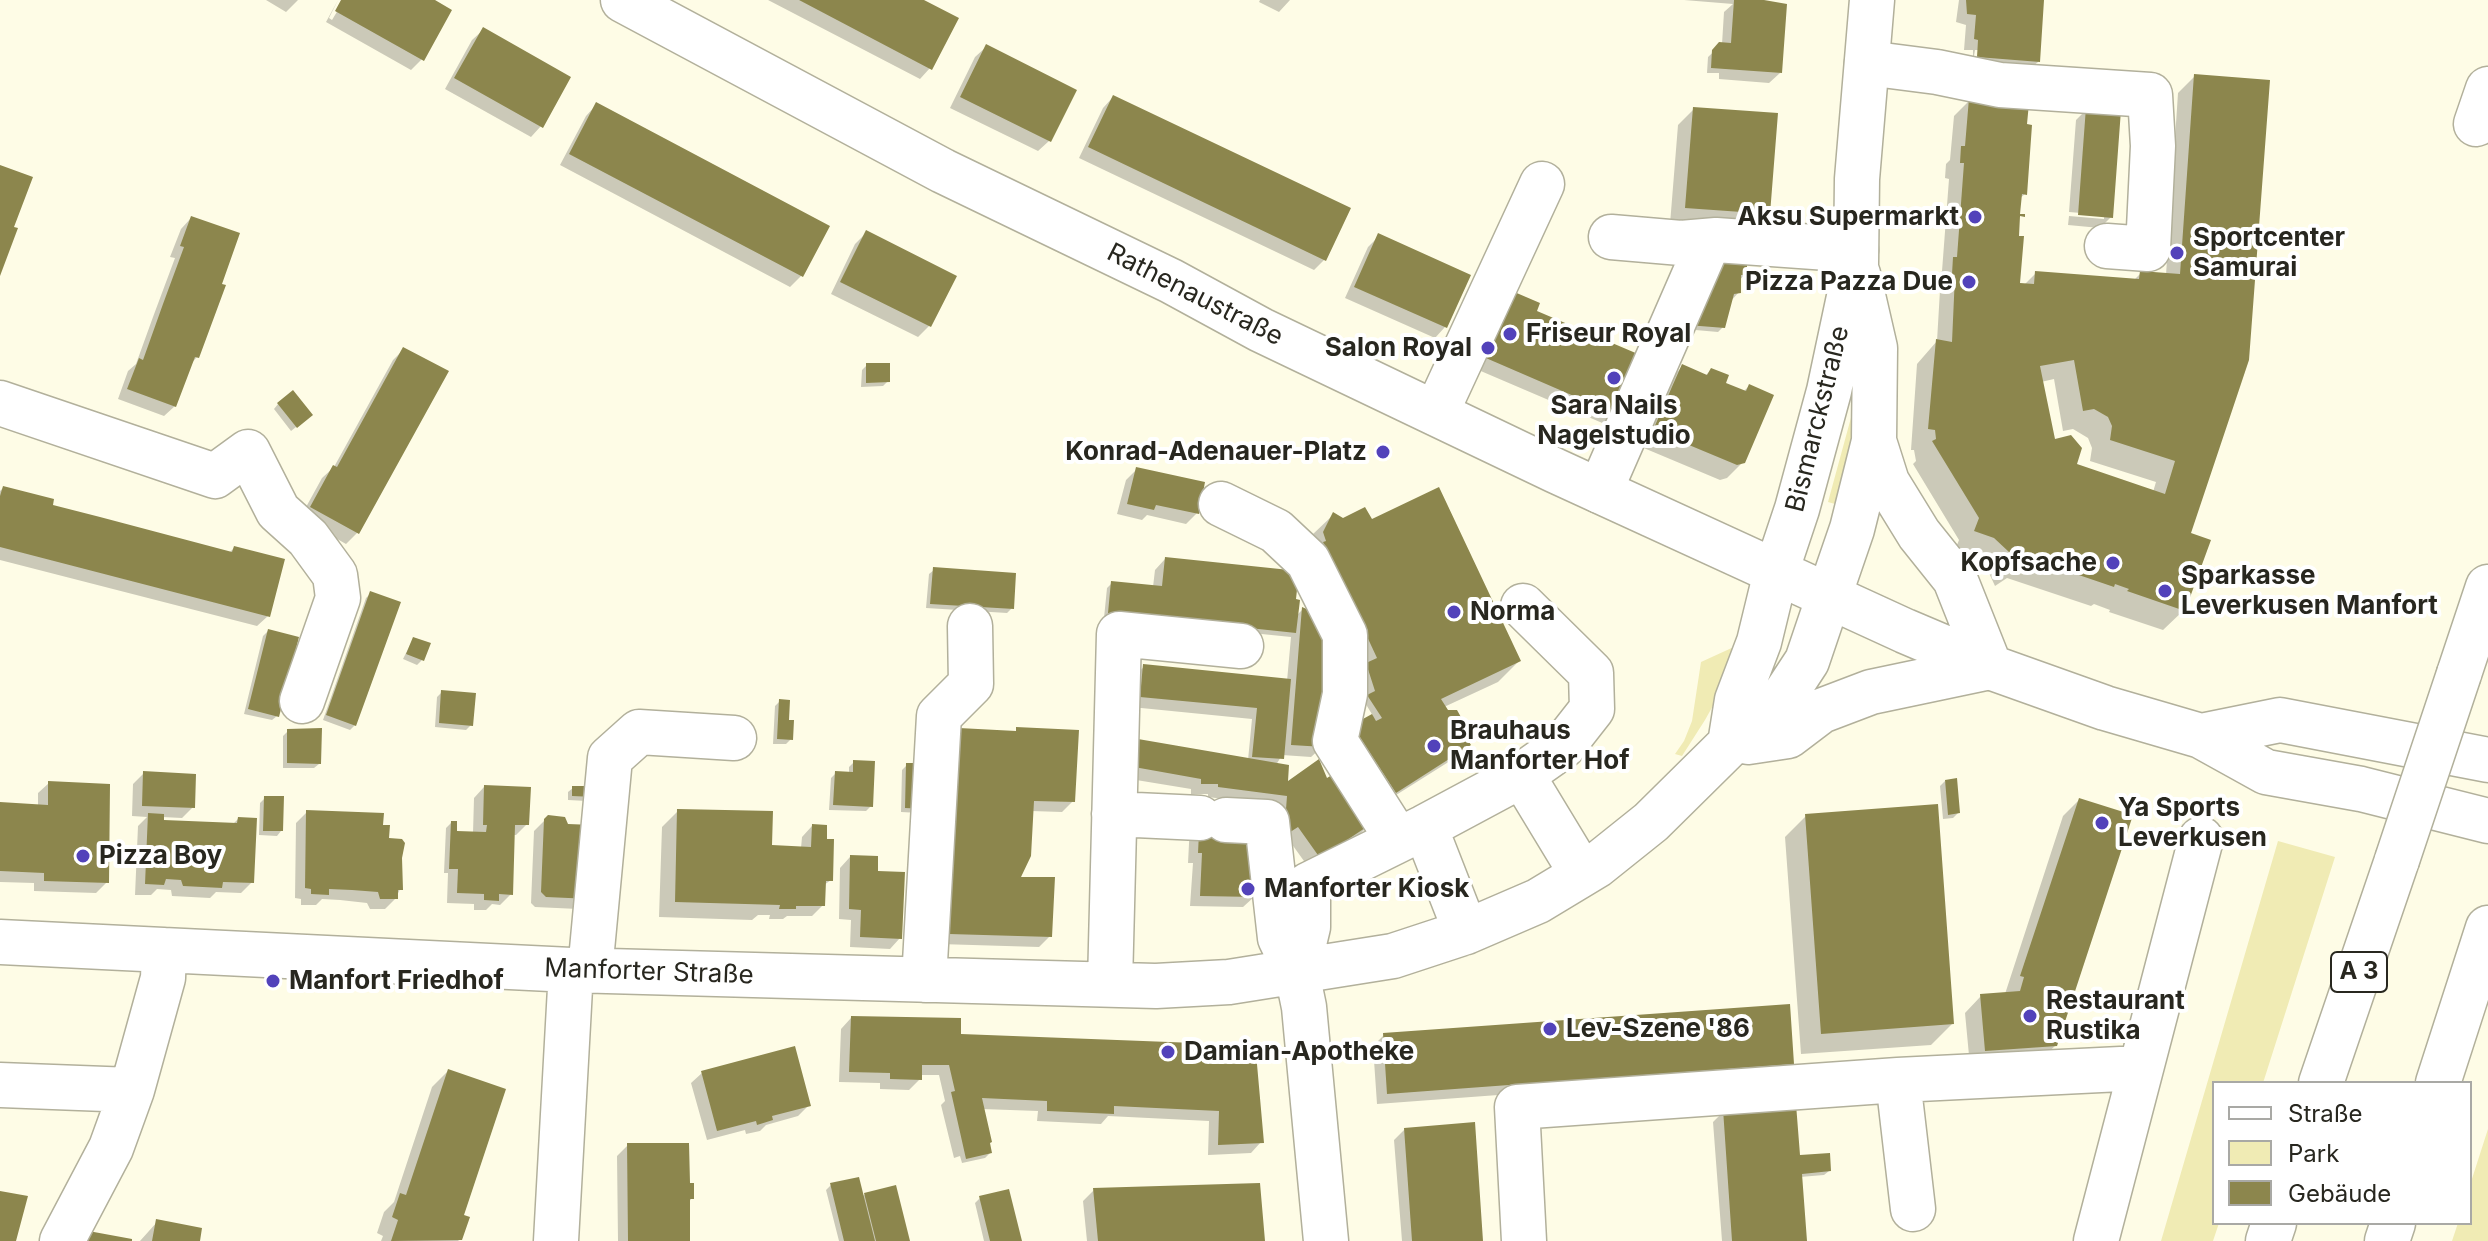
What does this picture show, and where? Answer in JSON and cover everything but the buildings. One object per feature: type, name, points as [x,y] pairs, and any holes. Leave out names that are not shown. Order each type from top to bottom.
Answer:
[{"type":"main road","name":"Rathenaustraße","points":[[623,0],[943,171],[1171,281],[1261,330],[1600,491],[1990,667],[2105,708],[2201,736]]},
{"type":"main road","name":"Bismarckstraße","points":[[1776,572],[1797,509],[1829,391],[1856,257],[1857,179],[1872,0]]},
{"type":"main road","points":[[1867,63],[1937,72],[2000,85],[2150,95],[2153,146],[2148,249],[2107,246]]},
{"type":"main road","points":[[1436,413],[1542,184]]},
{"type":"main road","points":[[1611,237],[1681,243],[1709,241],[1856,257]]},
{"type":"main road","points":[[1600,491],[1709,241]]},
{"type":"main road","name":"Bismarckstraße","points":[[1829,596],[1852,529],[1874,441],[1875,348],[1856,257]]},
{"type":"main road","points":[[0,403],[215,476],[248,452],[278,511],[308,538],[335,575],[338,598],[302,701]]},
{"type":"main road","points":[[1730,744],[1788,736],[1821,711],[1871,692],[1990,667],[1955,579],[1919,534],[1887,482],[1874,441]]},
{"type":"main road","points":[[1221,504],[1276,531],[1308,561],[1345,635],[1345,694],[1335,741],[1411,834],[1466,932]]},
{"type":"main road","points":[[1730,744],[1737,700],[1759,642],[1776,572]]},
{"type":"main road","name":"A 3","points":[[2322,1081],[2488,587]]},
{"type":"main road","points":[[1297,973],[1393,956],[1466,932],[1538,901],[1582,874],[1651,822],[1730,744],[1763,728],[1807,661],[1829,596]]},
{"type":"main road","points":[[1297,973],[1308,927],[1308,885],[1522,775],[1563,746],[1592,709],[1591,673],[1523,606]]},
{"type":"main road","points":[[924,980],[939,716],[971,684],[970,626]]},
{"type":"main road","points":[[1110,984],[1119,634],[1241,646]]},
{"type":"main road","points":[[2201,736],[2280,720],[2488,760]]},
{"type":"main road","points":[[556,1241],[581,971],[610,758],[639,732],[734,738]]},
{"type":"main road","points":[[2201,736],[2266,772],[2361,789],[2488,821]]},
{"type":"main road","points":[[1522,775],[1582,874]]},
{"type":"main road","points":[[1114,814],[1267,822],[1280,938],[1297,973],[1304,1007],[1326,1241]]},
{"type":"main road","points":[[2096,1241],[2201,839]]},
{"type":"main road","points":[[2439,1081],[2488,928]]},
{"type":"main road","name":"Manforter Straße","points":[[0,942],[581,971],[1156,986],[1229,982],[1297,973]]},
{"type":"main road","points":[[62,1241],[111,1148],[132,1090],[163,978],[164,950]]},
{"type":"main road","points":[[1524,1241],[1517,1107],[1898,1080],[2141,1068]]},
{"type":"main road","points":[[1898,1080],[1913,1209]]},
{"type":"main road","points":[[0,1085],[132,1090]]},
{"type":"green space","points":[[1857,411],[1842,506],[1828,502],[1852,414]]},
{"type":"green space","points":[[1736,646],[1724,686],[1705,720],[1682,756],[1675,754],[1692,721],[1701,662]]},
{"type":"green space","points":[[2278,841],[2335,857],[2264,1081],[2212,1081],[2212,1225],[2218,1225],[2213,1241],[2161,1241]]},
{"type":"green space","points":[[2488,1129],[2488,1241],[2452,1241],[2457,1225],[2472,1225],[2472,1179]]},
{"type":"place","name":"Aksu Supermarkt","points":[[1975,217]]},
{"type":"place","name":"Sportcenter Samurai","points":[[2177,253]]},
{"type":"place","name":"Pizza Pazza Due","points":[[1969,282]]},
{"type":"place","name":"Friseur Royal","points":[[1510,334]]},
{"type":"place","name":"Salon Royal","points":[[1488,348]]},
{"type":"place","name":"Sara Nails Nagelstudio","points":[[1614,378]]},
{"type":"place","name":"Konrad-Adenauer-Platz","points":[[1383,452]]},
{"type":"place","name":"Kopfsache","points":[[2113,563]]},
{"type":"place","name":"Sparkasse Leverkusen Manfort","points":[[2165,591]]},
{"type":"place","name":"Norma","points":[[1454,612]]},
{"type":"place","name":"Brauhaus Manforter Hof","points":[[1434,746]]},
{"type":"place","name":"Ya Sports Leverkusen","points":[[2102,823]]},
{"type":"place","name":"Pizza Boy","points":[[83,856]]},
{"type":"place","name":"Manforter Kiosk","points":[[1248,889]]},
{"type":"place","name":"Manfort Friedhof","points":[[273,981]]},
{"type":"place","name":"Restaurant Rustika","points":[[2030,1016]]},
{"type":"place","name":"Lev-Szene '86","points":[[1550,1029]]},
{"type":"place","name":"Damian-Apotheke","points":[[1168,1052]]}]
